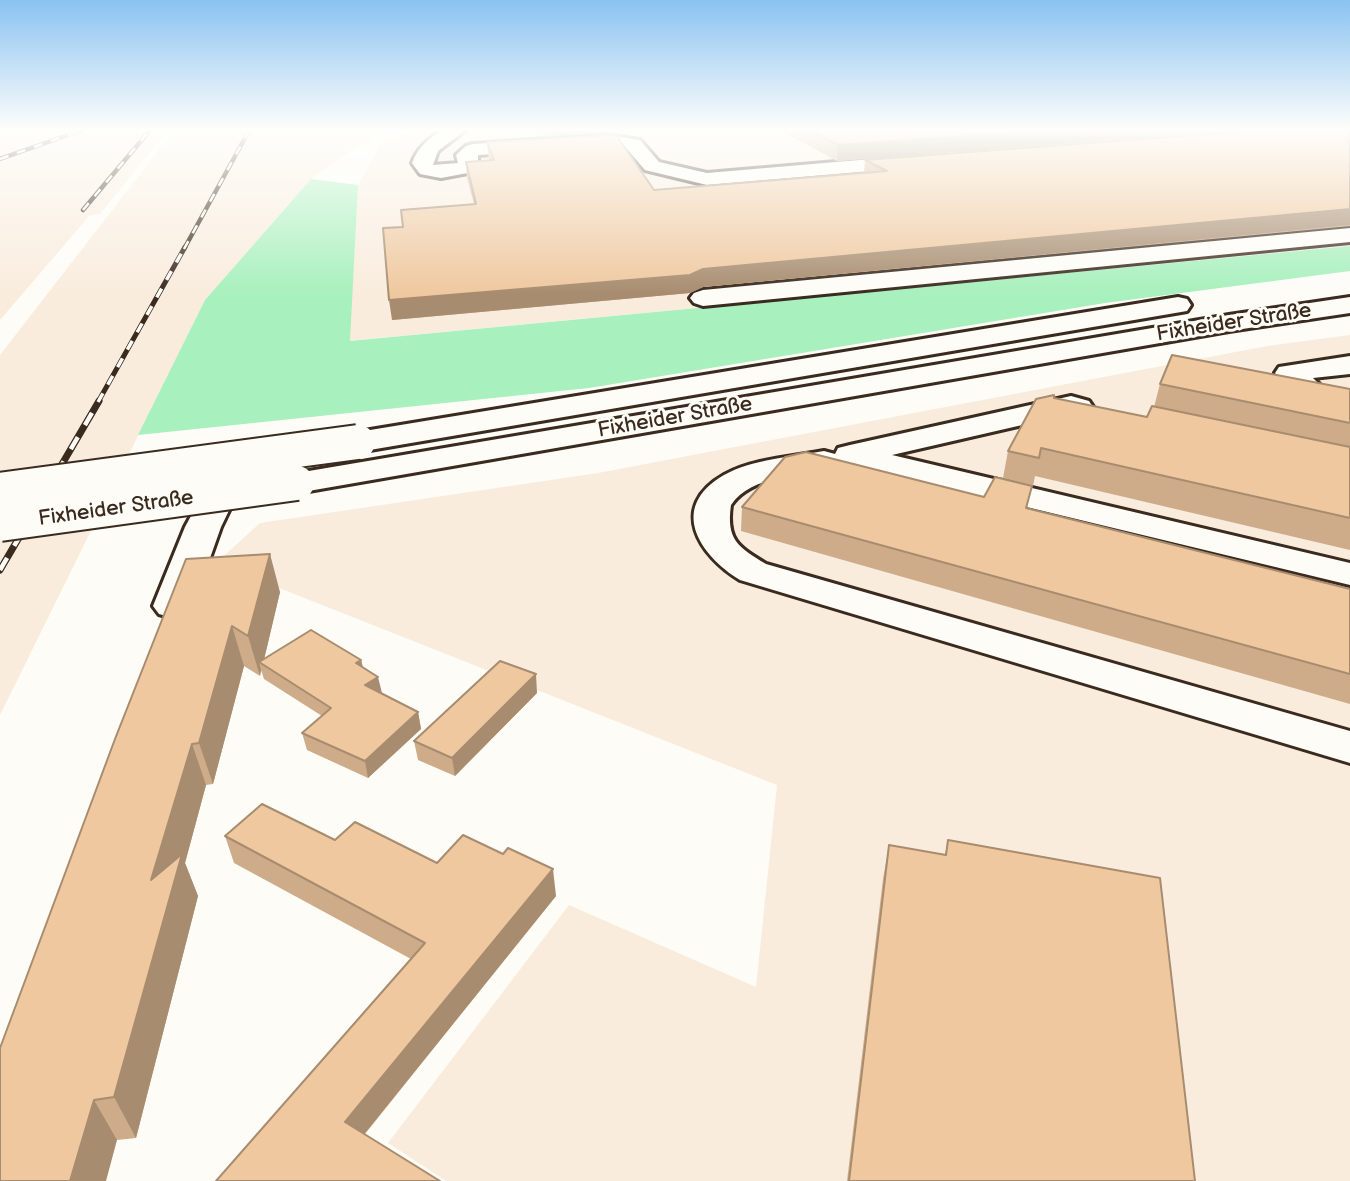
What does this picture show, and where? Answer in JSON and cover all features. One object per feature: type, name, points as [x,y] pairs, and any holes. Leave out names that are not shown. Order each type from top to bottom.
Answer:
[{"type":"main road","points":[[703,298],[1350,235]]},
{"type":"main road","name":"Fixheider Straße","points":[[0,490],[358,442],[1184,303],[1350,282]]},
{"type":"main road","name":"Fixheider Straße","points":[[0,524],[298,483],[1229,323],[1350,305]]},
{"type":"main road","points":[[1318,398],[1289,373],[1350,365]]},
{"type":"main road","points":[[1111,414],[1071,405],[742,478],[718,494],[711,515],[711,533],[725,554],[753,572],[1350,747]]},
{"type":"main road","points":[[850,456],[1350,573]]},
{"type":"main road","points":[[159,641],[203,527],[230,473]]},
{"type":"shaded area","points":[[0,184],[124,184],[100,214],[90,215],[0,320]]},
{"type":"shaded area","points":[[132,184],[307,184],[205,300],[0,715],[0,355]]},
{"type":"shaded area","points":[[1350,184],[1350,246],[349,341],[358,185]]},
{"type":"shaded area","points":[[1350,335],[1350,1181],[446,1181],[388,1143],[569,905],[756,987],[777,785],[216,563],[260,523],[598,473],[1267,346]]},
{"type":"green space","points":[[307,184],[358,185],[350,341],[1350,246],[1350,271],[1105,303],[589,388],[138,435],[205,300]]},
{"type":"building","points":[[471,184],[650,184],[654,190],[726,184],[1350,184],[1350,209],[703,269],[690,275],[389,300],[383,228],[403,227],[401,210],[476,204]]},
{"type":"building","points":[[1172,355],[1350,389],[1350,423],[1160,384]]},
{"type":"building","points":[[1054,395],[1054,398],[1147,417],[1152,406],[1350,447],[1350,518],[1041,448],[1039,458],[1008,451],[1036,399]]},
{"type":"building","points":[[806,452],[984,497],[995,477],[1032,486],[1026,508],[1350,589],[1350,674],[742,507],[785,457]]},
{"type":"building","points":[[270,554],[248,636],[232,626],[199,743],[192,744],[151,880],[182,854],[114,1097],[94,1100],[70,1181],[0,1181],[0,1048],[115,739],[186,559]]},
{"type":"building","points":[[311,630],[361,660],[356,663],[378,677],[365,685],[418,712],[365,761],[302,733],[331,708],[259,662]]},
{"type":"building","points":[[500,661],[536,674],[452,758],[414,741]]},
{"type":"building","points":[[262,804],[335,840],[355,822],[437,863],[463,835],[503,854],[508,848],[553,869],[345,1122],[440,1181],[216,1181],[425,943],[225,836]]},
{"type":"building","points":[[948,840],[1160,878],[1195,1181],[849,1181],[889,845],[946,855]]},
{"type":"railway","points":[[83,210],[105,184]]},
{"type":"railway","points":[[184,249],[220,184]]},
{"type":"railway","points":[[98,402],[185,247]]},
{"type":"railway","points":[[0,570],[99,401]]}]
